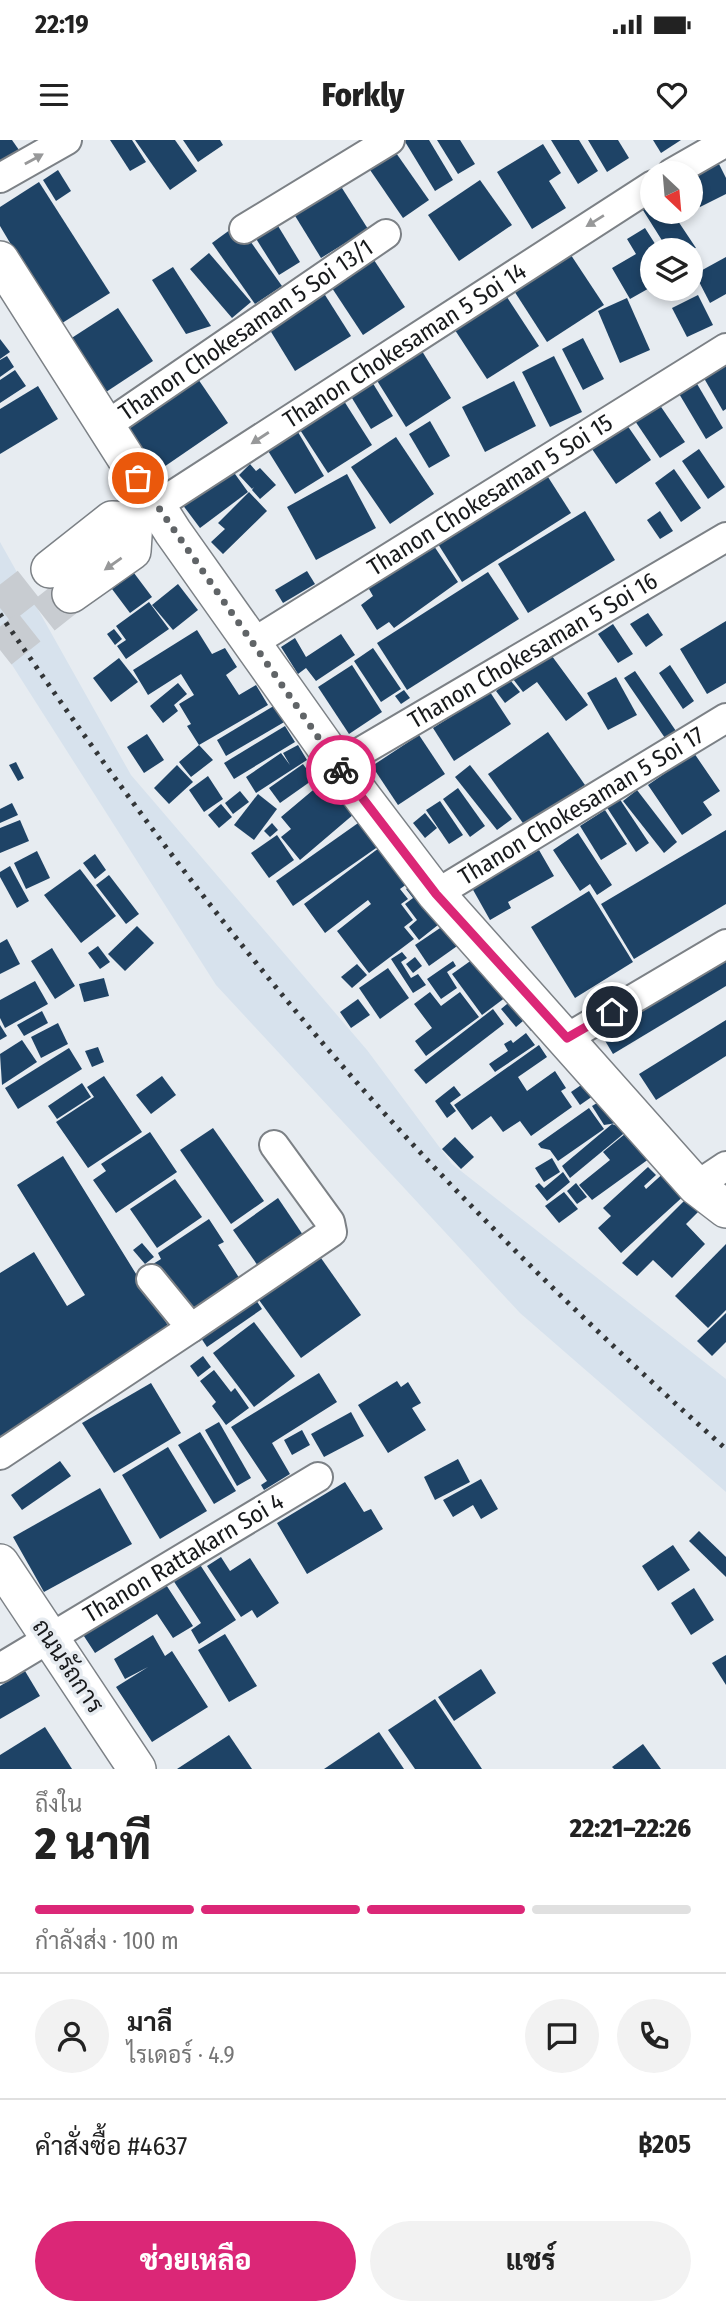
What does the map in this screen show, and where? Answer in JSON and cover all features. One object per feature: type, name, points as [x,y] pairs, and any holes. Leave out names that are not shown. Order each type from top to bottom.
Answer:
[{"type":"street","points":[[0,178],[67,140]]},
{"type":"street","points":[[244,229],[390,140]]},
{"type":"street","points":[[693,161],[726,142]]},
{"type":"street","name":"Thanon Chokesaman 5 Soi 14","points":[[145,513],[640,194]]},
{"type":"street","name":"Thanon Chokesaman 5 Soi 13/1","points":[[104,427],[386,234]]},
{"type":"street","points":[[0,260],[104,427],[145,513],[254,642],[338,765],[436,894],[696,1186],[726,1209]]},
{"type":"street","name":"Thanon Chokesaman 5 Soi 15","points":[[254,642],[726,348]]},
{"type":"street","points":[[60,581],[132,551],[145,513]]},
{"type":"street","name":"Thanon Chokesaman 5 Soi 16","points":[[338,765],[726,537]]},
{"type":"street","name":"Thanon Chokesaman 5 Soi 17","points":[[436,894],[726,718]]},
{"type":"street","points":[[567,1038],[726,944]]},
{"type":"street","points":[[0,1455],[332,1232],[330,1222],[274,1145]]},
{"type":"street","points":[[696,1186],[726,1166]]},
{"type":"street","points":[[151,1279],[191,1328]]},
{"type":"street","name":"Thanon Rattakarn Soi 4","points":[[0,1668],[318,1477]]},
{"type":"street","name":"ถนนรัถการ","points":[[0,1563],[137,1769]]},
{"type":"shaded area","points":[[0,542],[131,775],[367,1050],[452,1164],[726,1379],[726,1492],[520,1313],[216,985],[0,646]]},
{"type":"building","points":[[0,140],[12,140],[19,150],[0,163]]},
{"type":"building","points":[[110,140],[132,140],[146,162],[130,171]]},
{"type":"building","points":[[135,140],[175,140],[197,171],[170,190]]},
{"type":"building","points":[[183,140],[220,140],[223,145],[198,162]]},
{"type":"building","points":[[404,140],[429,140],[453,180],[435,191]]},
{"type":"building","points":[[437,140],[460,140],[475,164],[458,174]]},
{"type":"building","points":[[551,140],[579,140],[598,171],[578,184]]},
{"type":"building","points":[[588,140],[618,140],[629,158],[607,172]]},
{"type":"building","points":[[653,140],[681,140],[661,153]]},
{"type":"building","points":[[543,144],[561,173],[549,181],[566,208],[532,229],[497,172]]},
{"type":"building","points":[[394,150],[429,200],[403,218],[368,167]]},
{"type":"building","points":[[719,164],[726,178],[726,194],[704,205],[704,172]]},
{"type":"building","points":[[58,170],[71,191],[56,201],[43,180]]},
{"type":"building","points":[[335,177],[368,229],[321,258],[289,206]]},
{"type":"building","points":[[480,180],[512,225],[459,261],[428,215]]},
{"type":"building","points":[[39,182],[110,293],[59,325],[0,226],[0,207]]},
{"type":"building","points":[[275,221],[300,262],[279,275],[253,234]]},
{"type":"building","points":[[238,224],[282,286],[255,304],[212,243]]},
{"type":"building","points":[[652,224],[680,224],[689,238],[660,238]]},
{"type":"building","points":[[645,228],[651,238],[640,238],[640,293],[630,299],[612,268],[636,254],[627,239]]},
{"type":"building","points":[[565,246],[604,305],[547,342],[509,283]]},
{"type":"building","points":[[209,253],[251,302],[232,318],[190,269]]},
{"type":"building","points":[[372,257],[405,307],[363,335],[330,285]]},
{"type":"building","points":[[726,257],[726,294],[710,303],[703,289],[703,270]]},
{"type":"building","points":[[173,267],[211,326],[186,334],[152,280]]},
{"type":"building","points":[[320,287],[351,336],[295,371],[265,322]]},
{"type":"building","points":[[503,291],[539,346],[487,379],[451,324]]},
{"type":"building","points":[[627,298],[650,350],[620,363],[598,311]]},
{"type":"building","points":[[686,301],[701,301],[713,325],[687,337],[672,308]]},
{"type":"building","points":[[118,308],[153,361],[103,394],[67,341]]},
{"type":"building","points":[[583,338],[604,379],[583,390],[562,349]]},
{"type":"building","points":[[0,339],[10,352],[0,359]]},
{"type":"building","points":[[417,343],[451,398],[406,427],[371,371]]},
{"type":"building","points":[[7,356],[14,367],[0,377],[0,360]]},
{"type":"building","points":[[554,356],[582,412],[550,427],[522,372]]},
{"type":"building","points":[[726,358],[726,409],[723,411],[701,373]]},
{"type":"building","points":[[15,370],[26,386],[0,403],[0,380]]},
{"type":"building","points":[[196,376],[228,423],[158,471],[126,424]]},
{"type":"building","points":[[369,377],[393,416],[371,429],[347,390]]},
{"type":"building","points":[[693,377],[723,428],[706,439],[675,387]]},
{"type":"building","points":[[514,381],[536,426],[485,452],[462,407]]},
{"type":"building","points":[[38,386],[58,419],[0,454],[0,409]]},
{"type":"building","points":[[337,390],[372,445],[328,473],[293,419]]},
{"type":"building","points":[[655,398],[685,442],[660,458],[631,415]]},
{"type":"building","points":[[430,421],[450,456],[429,468],[409,434]]},
{"type":"building","points":[[627,425],[651,460],[616,484],[592,449]]},
{"type":"building","points":[[295,427],[324,476],[295,494],[265,446]]},
{"type":"building","points":[[396,437],[434,494],[390,524],[351,467]]},
{"type":"building","points":[[699,449],[725,487],[708,499],[682,461]]},
{"type":"building","points":[[250,464],[256,471],[260,468],[276,485],[260,499],[252,490],[254,487],[252,489],[239,475]]},
{"type":"building","points":[[541,466],[571,513],[462,582],[433,536]]},
{"type":"building","points":[[230,467],[248,492],[200,528],[182,504]]},
{"type":"building","points":[[674,469],[701,508],[681,522],[655,483]]},
{"type":"building","points":[[347,474],[376,528],[316,560],[287,507]]},
{"type":"building","points":[[249,492],[267,511],[223,554],[211,542],[225,529],[218,523]]},
{"type":"building","points":[[585,511],[615,560],[528,613],[498,564]]},
{"type":"building","points":[[660,511],[673,531],[660,539],[647,520]]},
{"type":"building","points":[[430,540],[458,582],[394,628],[389,622],[377,630],[361,605],[373,596],[365,582]]},
{"type":"building","points":[[307,571],[315,584],[283,603],[275,590]]},
{"type":"building","points":[[488,572],[519,619],[407,690],[377,643]]},
{"type":"building","points":[[134,573],[152,597],[130,613],[112,589]]},
{"type":"building","points":[[178,584],[198,610],[173,630],[152,605]]},
{"type":"building","points":[[149,602],[169,629],[126,659],[117,646],[126,640],[116,626]]},
{"type":"building","points":[[648,613],[663,635],[646,647],[630,624]]},
{"type":"building","points":[[726,621],[726,683],[707,694],[680,649]]},
{"type":"building","points":[[613,624],[633,654],[618,663],[598,634]]},
{"type":"building","points":[[114,629],[122,639],[115,645],[107,634]]},
{"type":"building","points":[[197,630],[212,654],[225,648],[237,667],[226,675],[239,695],[256,685],[268,705],[199,745],[187,726],[191,724],[179,704],[194,695],[181,674],[148,695],[133,670]]},
{"type":"building","points":[[341,634],[355,655],[316,681],[306,668],[298,674],[281,647],[295,638],[306,657]]},
{"type":"building","points":[[373,648],[401,689],[381,702],[354,661]]},
{"type":"building","points":[[549,652],[588,705],[566,721],[537,682],[523,692],[513,679]]},
{"type":"building","points":[[119,658],[138,682],[111,702],[93,678]]},
{"type":"building","points":[[352,665],[382,712],[349,734],[318,687]]},
{"type":"building","points":[[670,665],[694,701],[683,709],[659,673]]},
{"type":"building","points":[[635,671],[676,731],[665,738],[624,678]]},
{"type":"building","points":[[616,677],[637,715],[608,730],[587,693]]},
{"type":"building","points":[[510,680],[520,692],[505,703],[496,691]]},
{"type":"building","points":[[178,683],[187,694],[174,705],[178,711],[163,723],[150,706]]},
{"type":"building","points":[[404,690],[410,698],[401,704],[395,696]]},
{"type":"building","points":[[490,692],[511,724],[454,761],[433,728]]},
{"type":"building","points":[[277,704],[286,721],[226,756],[217,740]]},
{"type":"building","points":[[285,726],[295,742],[234,779],[224,763]]},
{"type":"building","points":[[548,732],[585,785],[525,826],[488,774]]},
{"type":"building","points":[[147,734],[164,760],[144,773],[127,747]]},
{"type":"building","points":[[419,735],[445,774],[398,805],[372,766]]},
{"type":"building","points":[[199,745],[213,760],[191,777],[179,762]]},
{"type":"building","points":[[298,745],[307,760],[256,793],[246,777],[281,753],[290,765],[283,753]]},
{"type":"building","points":[[694,753],[720,791],[703,802],[712,815],[682,835],[648,785]]},
{"type":"building","points":[[16,762],[24,778],[18,781],[9,765]]},
{"type":"building","points":[[303,764],[314,779],[280,803],[269,788]]},
{"type":"building","points":[[177,765],[193,782],[169,804],[154,788]]},
{"type":"building","points":[[470,765],[512,819],[497,830],[455,777]]},
{"type":"building","points":[[208,776],[223,799],[204,812],[189,790]]},
{"type":"building","points":[[325,780],[354,814],[300,860],[281,837],[291,829],[281,817]]},
{"type":"building","points":[[458,788],[485,826],[470,837],[443,799]]},
{"type":"building","points":[[637,790],[677,842],[664,853],[623,801]]},
{"type":"building","points":[[240,791],[249,802],[233,814],[225,803]]},
{"type":"building","points":[[258,794],[277,809],[254,840],[234,825]]},
{"type":"building","points":[[619,798],[649,843],[636,852],[606,806]]},
{"type":"building","points":[[440,801],[463,835],[449,844],[426,810]]},
{"type":"building","points":[[12,803],[18,815],[0,823],[0,809]]},
{"type":"building","points":[[221,804],[232,817],[219,828],[208,815]]},
{"type":"building","points":[[605,810],[627,844],[601,860],[580,826]]},
{"type":"building","points":[[425,813],[437,828],[425,838],[413,823]]},
{"type":"building","points":[[20,820],[29,841],[0,853],[0,828]]},
{"type":"building","points":[[361,821],[379,846],[293,906],[276,881]]},
{"type":"building","points":[[272,823],[278,830],[270,837],[264,831]]},
{"type":"building","points":[[726,830],[726,904],[634,959],[601,904]]},
{"type":"building","points":[[578,833],[612,885],[597,895],[590,884],[580,891],[553,850]]},
{"type":"building","points":[[277,835],[294,860],[269,878],[251,853]]},
{"type":"building","points":[[383,845],[411,881],[400,889],[408,899],[401,904],[413,920],[404,927],[414,939],[369,973],[337,931],[371,904],[368,900],[325,933],[304,904]]},
{"type":"building","points":[[539,850],[554,876],[508,902],[511,908],[490,920],[472,888]]},
{"type":"building","points":[[37,851],[50,878],[26,889],[14,863]]},
{"type":"building","points":[[95,854],[106,870],[95,879],[83,863]]},
{"type":"building","points":[[10,866],[29,901],[17,908],[0,877],[0,872]]},
{"type":"building","points":[[80,869],[116,916],[81,943],[44,895]]},
{"type":"building","points":[[109,875],[139,914],[126,924],[96,885]]},
{"type":"building","points":[[414,883],[443,921],[419,940],[409,927],[417,920],[405,904],[413,898],[406,889]]},
{"type":"building","points":[[589,891],[633,962],[575,998],[531,927]]},
{"type":"building","points":[[446,924],[460,944],[429,966],[415,945]]},
{"type":"building","points":[[137,926],[154,943],[125,971],[108,954]]},
{"type":"building","points":[[7,939],[20,964],[0,974],[0,943]]},
{"type":"building","points":[[98,946],[110,962],[100,969],[88,953]]},
{"type":"building","points":[[52,948],[75,986],[55,999],[31,961]]},
{"type":"building","points":[[402,952],[407,958],[401,962],[411,978],[418,974],[426,985],[413,993],[391,959]]},
{"type":"building","points":[[415,957],[422,966],[413,973],[406,964]]},
{"type":"building","points":[[476,957],[506,997],[482,1015],[452,974]]},
{"type":"building","points":[[726,959],[726,986],[613,1054],[601,1034]]},
{"type":"building","points":[[453,961],[456,966],[447,972],[457,988],[441,999],[427,979]]},
{"type":"building","points":[[357,964],[367,975],[352,988],[341,977]]},
{"type":"building","points":[[388,968],[409,998],[380,1019],[359,988]]},
{"type":"building","points":[[104,978],[109,996],[84,1002],[79,984]]},
{"type":"building","points":[[35,981],[48,1004],[5,1028],[0,1018],[0,1000]]},
{"type":"building","points":[[430,992],[441,1006],[460,992],[479,1017],[426,1056],[415,1041],[432,1028],[414,1004]]},
{"type":"building","points":[[358,999],[370,1015],[351,1028],[340,1012]]},
{"type":"building","points":[[513,999],[537,1026],[531,1031],[523,1021],[516,1027],[501,1009]]},
{"type":"building","points":[[493,1009],[504,1024],[426,1084],[414,1070]]},
{"type":"building","points":[[42,1011],[48,1023],[24,1036],[17,1025]]},
{"type":"building","points":[[726,1020],[726,1056],[656,1100],[639,1074]]},
{"type":"building","points":[[58,1023],[68,1044],[41,1058],[31,1037]]},
{"type":"building","points":[[0,1025],[7,1036],[0,1040]]},
{"type":"building","points":[[526,1033],[535,1045],[495,1072],[489,1064],[508,1051],[504,1044],[511,1040],[513,1043]]},
{"type":"building","points":[[22,1040],[37,1062],[2,1085],[0,1054]]},
{"type":"building","points":[[539,1045],[547,1057],[518,1077],[527,1091],[555,1071],[566,1088],[561,1091],[572,1107],[531,1136],[520,1121],[503,1132],[491,1116],[472,1130],[454,1105]]},
{"type":"building","points":[[98,1047],[104,1062],[92,1067],[85,1051]]},
{"type":"building","points":[[69,1048],[82,1069],[18,1109],[5,1088]]},
{"type":"building","points":[[104,1076],[142,1132],[88,1168],[56,1122],[94,1097],[87,1087]]},
{"type":"building","points":[[162,1076],[176,1095],[151,1114],[136,1095]]},
{"type":"building","points":[[590,1079],[603,1089],[580,1105],[571,1092]]},
{"type":"building","points":[[82,1083],[91,1097],[57,1119],[48,1106]]},
{"type":"building","points":[[454,1086],[461,1095],[450,1103],[456,1111],[447,1118],[435,1101]]},
{"type":"building","points":[[612,1094],[629,1121],[604,1125],[592,1106]]},
{"type":"building","points":[[589,1108],[604,1129],[558,1161],[550,1150],[541,1148],[538,1144]]},
{"type":"building","points":[[612,1124],[628,1130],[570,1178],[562,1166]]},
{"type":"building","points":[[213,1128],[264,1201],[231,1224],[180,1150]]},
{"type":"building","points":[[631,1129],[653,1156],[592,1200],[579,1185],[610,1160],[603,1152]]},
{"type":"building","points":[[150,1132],[177,1172],[116,1213],[93,1180],[106,1171],[101,1164]]},
{"type":"building","points":[[455,1137],[474,1157],[461,1169],[442,1149]]},
{"type":"building","points":[[63,1156],[172,1332],[0,1438],[0,1273],[34,1252],[67,1306],[85,1295],[17,1185]]},
{"type":"building","points":[[552,1158],[560,1172],[544,1182],[535,1168]]},
{"type":"building","points":[[648,1167],[656,1175],[644,1186],[646,1189],[667,1170],[687,1193],[621,1253],[598,1228],[611,1216],[603,1208]]},
{"type":"building","points":[[563,1172],[570,1182],[547,1201],[535,1186],[539,1183],[544,1188]]},
{"type":"building","points":[[175,1179],[202,1217],[157,1248],[130,1209]]},
{"type":"building","points":[[576,1183],[587,1197],[577,1204],[567,1191]]},
{"type":"building","points":[[564,1192],[578,1209],[559,1223],[545,1206]]},
{"type":"building","points":[[278,1198],[303,1235],[258,1266],[233,1230]]},
{"type":"building","points":[[687,1198],[700,1210],[686,1224],[705,1244],[672,1278],[653,1260],[637,1276],[622,1263]]},
{"type":"building","points":[[209,1219],[224,1242],[218,1245],[245,1287],[191,1322],[153,1264],[161,1259],[158,1253]]},
{"type":"building","points":[[142,1243],[154,1257],[145,1264],[133,1250]]},
{"type":"building","points":[[726,1244],[726,1310],[708,1328],[675,1296]]},
{"type":"building","points":[[321,1258],[361,1315],[301,1358],[259,1300]]},
{"type":"building","points":[[252,1294],[262,1309],[207,1347],[197,1332]]},
{"type":"building","points":[[726,1313],[726,1342],[712,1356],[697,1341]]},
{"type":"building","points":[[254,1322],[295,1376],[254,1407],[213,1353]]},
{"type":"building","points":[[203,1356],[211,1367],[198,1377],[190,1366]]},
{"type":"building","points":[[214,1370],[231,1392],[235,1388],[249,1408],[226,1425],[212,1406],[216,1402],[200,1381]]},
{"type":"building","points":[[319,1373],[337,1402],[272,1443],[290,1474],[264,1490],[261,1485],[267,1481],[231,1427]]},
{"type":"building","points":[[397,1381],[401,1387],[408,1382],[421,1403],[412,1408],[426,1430],[388,1453],[358,1405]]},
{"type":"building","points":[[151,1383],[181,1433],[114,1473],[82,1423]]},
{"type":"building","points":[[351,1412],[364,1436],[324,1457],[311,1434]]},
{"type":"building","points":[[219,1422],[251,1478],[237,1486],[205,1430]]},
{"type":"building","points":[[302,1430],[310,1445],[292,1455],[284,1440]]},
{"type":"building","points":[[200,1432],[236,1491],[214,1504],[178,1445]]},
{"type":"building","points":[[168,1447],[207,1511],[160,1539],[122,1475]]},
{"type":"building","points":[[458,1459],[470,1482],[435,1500],[424,1477]]},
{"type":"building","points":[[60,1461],[71,1476],[22,1510],[11,1495]]},
{"type":"building","points":[[481,1479],[498,1509],[481,1519],[473,1505],[453,1517],[443,1500]]},
{"type":"building","points":[[345,1482],[364,1512],[371,1509],[383,1529],[307,1574],[277,1523]]},
{"type":"building","points":[[100,1488],[132,1544],[44,1592],[13,1537]]},
{"type":"building","points":[[699,1531],[726,1557],[726,1577],[689,1541]]},
{"type":"building","points":[[673,1545],[690,1570],[658,1591],[642,1566]]},
{"type":"building","points":[[221,1557],[230,1571],[250,1558],[279,1603],[257,1618],[252,1610],[241,1617],[207,1566]]},
{"type":"building","points":[[197,1560],[236,1620],[199,1644],[191,1630],[201,1623],[171,1577]]},
{"type":"building","points":[[159,1574],[193,1626],[173,1638],[157,1614],[95,1653],[78,1627]]},
{"type":"building","points":[[694,1588],[714,1620],[691,1635],[671,1603]]},
{"type":"building","points":[[225,1634],[257,1686],[229,1702],[198,1650]]},
{"type":"building","points":[[153,1635],[165,1656],[172,1651],[208,1707],[152,1742],[116,1687],[148,1667],[125,1679],[114,1659]]},
{"type":"building","points":[[726,1655],[726,1685],[712,1663]]},
{"type":"building","points":[[481,1669],[496,1693],[454,1721],[438,1697]]},
{"type":"building","points":[[25,1671],[40,1696],[0,1719],[0,1686]]},
{"type":"building","points":[[435,1699],[482,1769],[415,1769],[388,1730]]},
{"type":"building","points":[[45,1727],[72,1769],[0,1769],[0,1755]]},
{"type":"building","points":[[379,1732],[404,1769],[324,1769]]},
{"type":"building","points":[[229,1735],[252,1769],[177,1769]]},
{"type":"building","points":[[643,1744],[661,1769],[612,1767]]},
{"type":"tunnel","points":[[0,608],[50,569]]},
{"type":"tunnel","points":[[0,650],[71,594]]},
{"type":"railway","points":[[0,614],[147,822],[252,957],[361,1087],[530,1266],[726,1449]]},
{"type":"way so far","points":[[138,478],[341,770]]},
{"type":"route","points":[[341,770],[436,894],[567,1038],[612,1012]]}]
